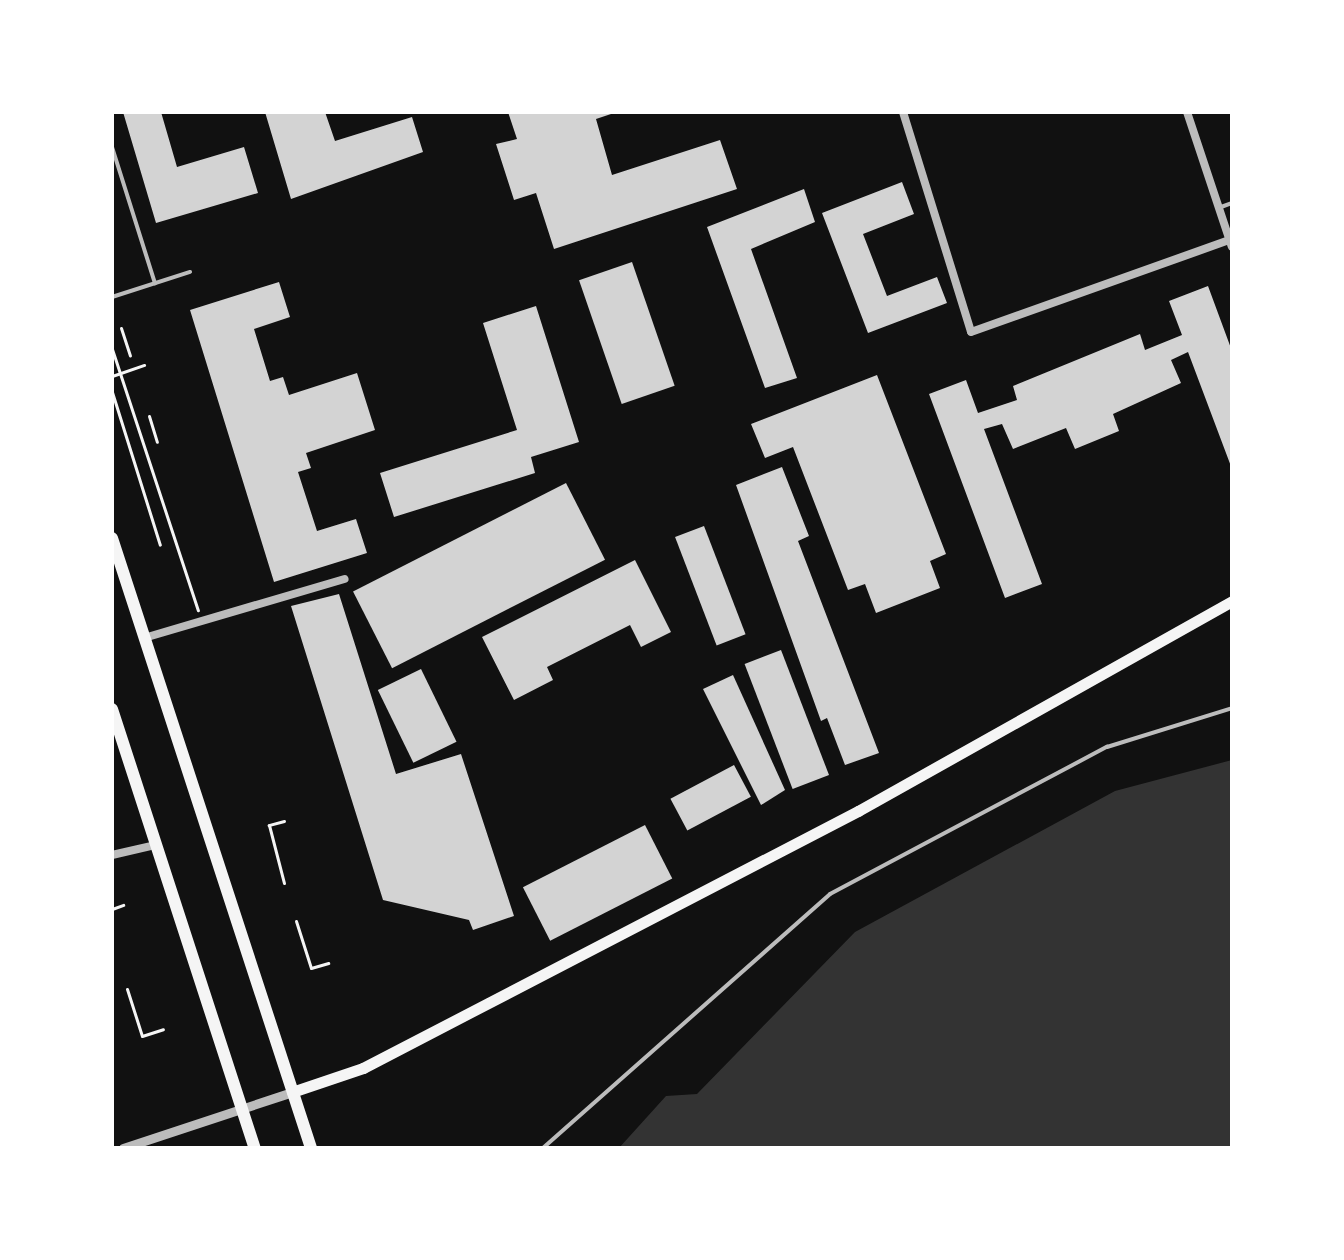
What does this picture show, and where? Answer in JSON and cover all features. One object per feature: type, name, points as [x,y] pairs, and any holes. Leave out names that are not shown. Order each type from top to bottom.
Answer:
[{"type":"highway","points":[[112,538],[311,1148]]},
{"type":"highway","points":[[112,709],[255,1148]]},
{"type":"main road","points":[[292,1092],[363,1068],[858,811],[1232,601]]},
{"type":"street","points":[[903,112],[971,332],[1230,244],[1187,112]]},
{"type":"street","points":[[144,638],[345,579]]},
{"type":"street","points":[[112,855],[155,845]]},
{"type":"street","points":[[123,1148],[292,1092]]},
{"type":"lane","points":[[112,147],[155,283]]},
{"type":"lane","points":[[1218,208],[1232,203]]},
{"type":"lane","points":[[112,297],[190,272]]},
{"type":"lane","points":[[543,1148],[830,894],[1107,747],[1232,708]]},
{"type":"path","points":[[121,328],[130,356]]},
{"type":"path","points":[[112,349],[202,621]]},
{"type":"path","points":[[112,376],[144,365]]},
{"type":"path","points":[[112,392],[160,545]]},
{"type":"path","points":[[149,416],[157,442]]},
{"type":"path","points":[[284,821],[269,825],[284,883]]},
{"type":"path","points":[[112,909],[123,905]]},
{"type":"path","points":[[296,921],[311,968],[328,963]]},
{"type":"path","points":[[127,989],[142,1036],[163,1029]]},
{"type":"shaded area","points":[[1232,760],[1232,1148],[619,1148],[666,1096],[697,1094],[855,932],[1115,791]]},
{"type":"building","points":[[123,112],[161,112],[177,167],[244,147],[258,193],[156,223]]},
{"type":"building","points":[[265,112],[325,112],[335,141],[412,117],[423,152],[291,199]]},
{"type":"building","points":[[508,112],[617,112],[596,119],[612,175],[720,140],[737,189],[554,249],[536,193],[514,200],[496,144],[517,139]]},
{"type":"building","points":[[902,182],[914,214],[863,234],[887,296],[937,277],[947,303],[868,333],[822,213]]},
{"type":"building","points":[[804,189],[815,222],[751,249],[797,378],[765,388],[707,227]]},
{"type":"building","points":[[632,262],[675,386],[622,404],[579,280]]},
{"type":"building","points":[[279,282],[290,317],[254,329],[270,381],[283,377],[289,395],[357,373],[375,430],[306,453],[311,468],[298,472],[317,531],[356,519],[367,553],[274,582],[190,310]]},
{"type":"building","points":[[1208,286],[1232,351],[1232,469],[1188,352],[1171,360],[1181,383],[1113,414],[1119,431],[1075,449],[1066,428],[1013,449],[1002,424],[984,429],[1042,584],[1005,598],[929,394],[966,380],[978,413],[1017,400],[1013,386],[1140,334],[1145,350],[1182,335],[1169,301]]},
{"type":"building","points":[[536,306],[579,442],[531,457],[535,473],[394,517],[380,473],[517,430],[483,323]]},
{"type":"building","points":[[877,375],[946,554],[930,561],[940,588],[876,613],[865,584],[848,590],[793,447],[765,458],[751,424]]},
{"type":"building","points":[[782,467],[809,536],[798,541],[879,753],[845,765],[827,718],[821,721],[736,485]]},
{"type":"building","points":[[566,483],[605,560],[392,668],[353,592]]},
{"type":"building","points":[[704,526],[746,634],[717,645],[675,537]]},
{"type":"building","points":[[635,560],[671,632],[641,647],[630,625],[547,667],[553,680],[514,700],[482,637]]},
{"type":"building","points":[[339,594],[396,774],[461,754],[514,916],[473,930],[469,920],[383,900],[291,606]]},
{"type":"building","points":[[781,650],[829,775],[793,789],[745,664]]},
{"type":"building","points":[[421,669],[457,742],[413,763],[378,690]]},
{"type":"building","points":[[733,675],[785,790],[761,805],[703,689]]},
{"type":"building","points":[[734,765],[751,797],[687,831],[670,799]]},
{"type":"building","points":[[645,825],[672,878],[550,941],[523,887]]}]
